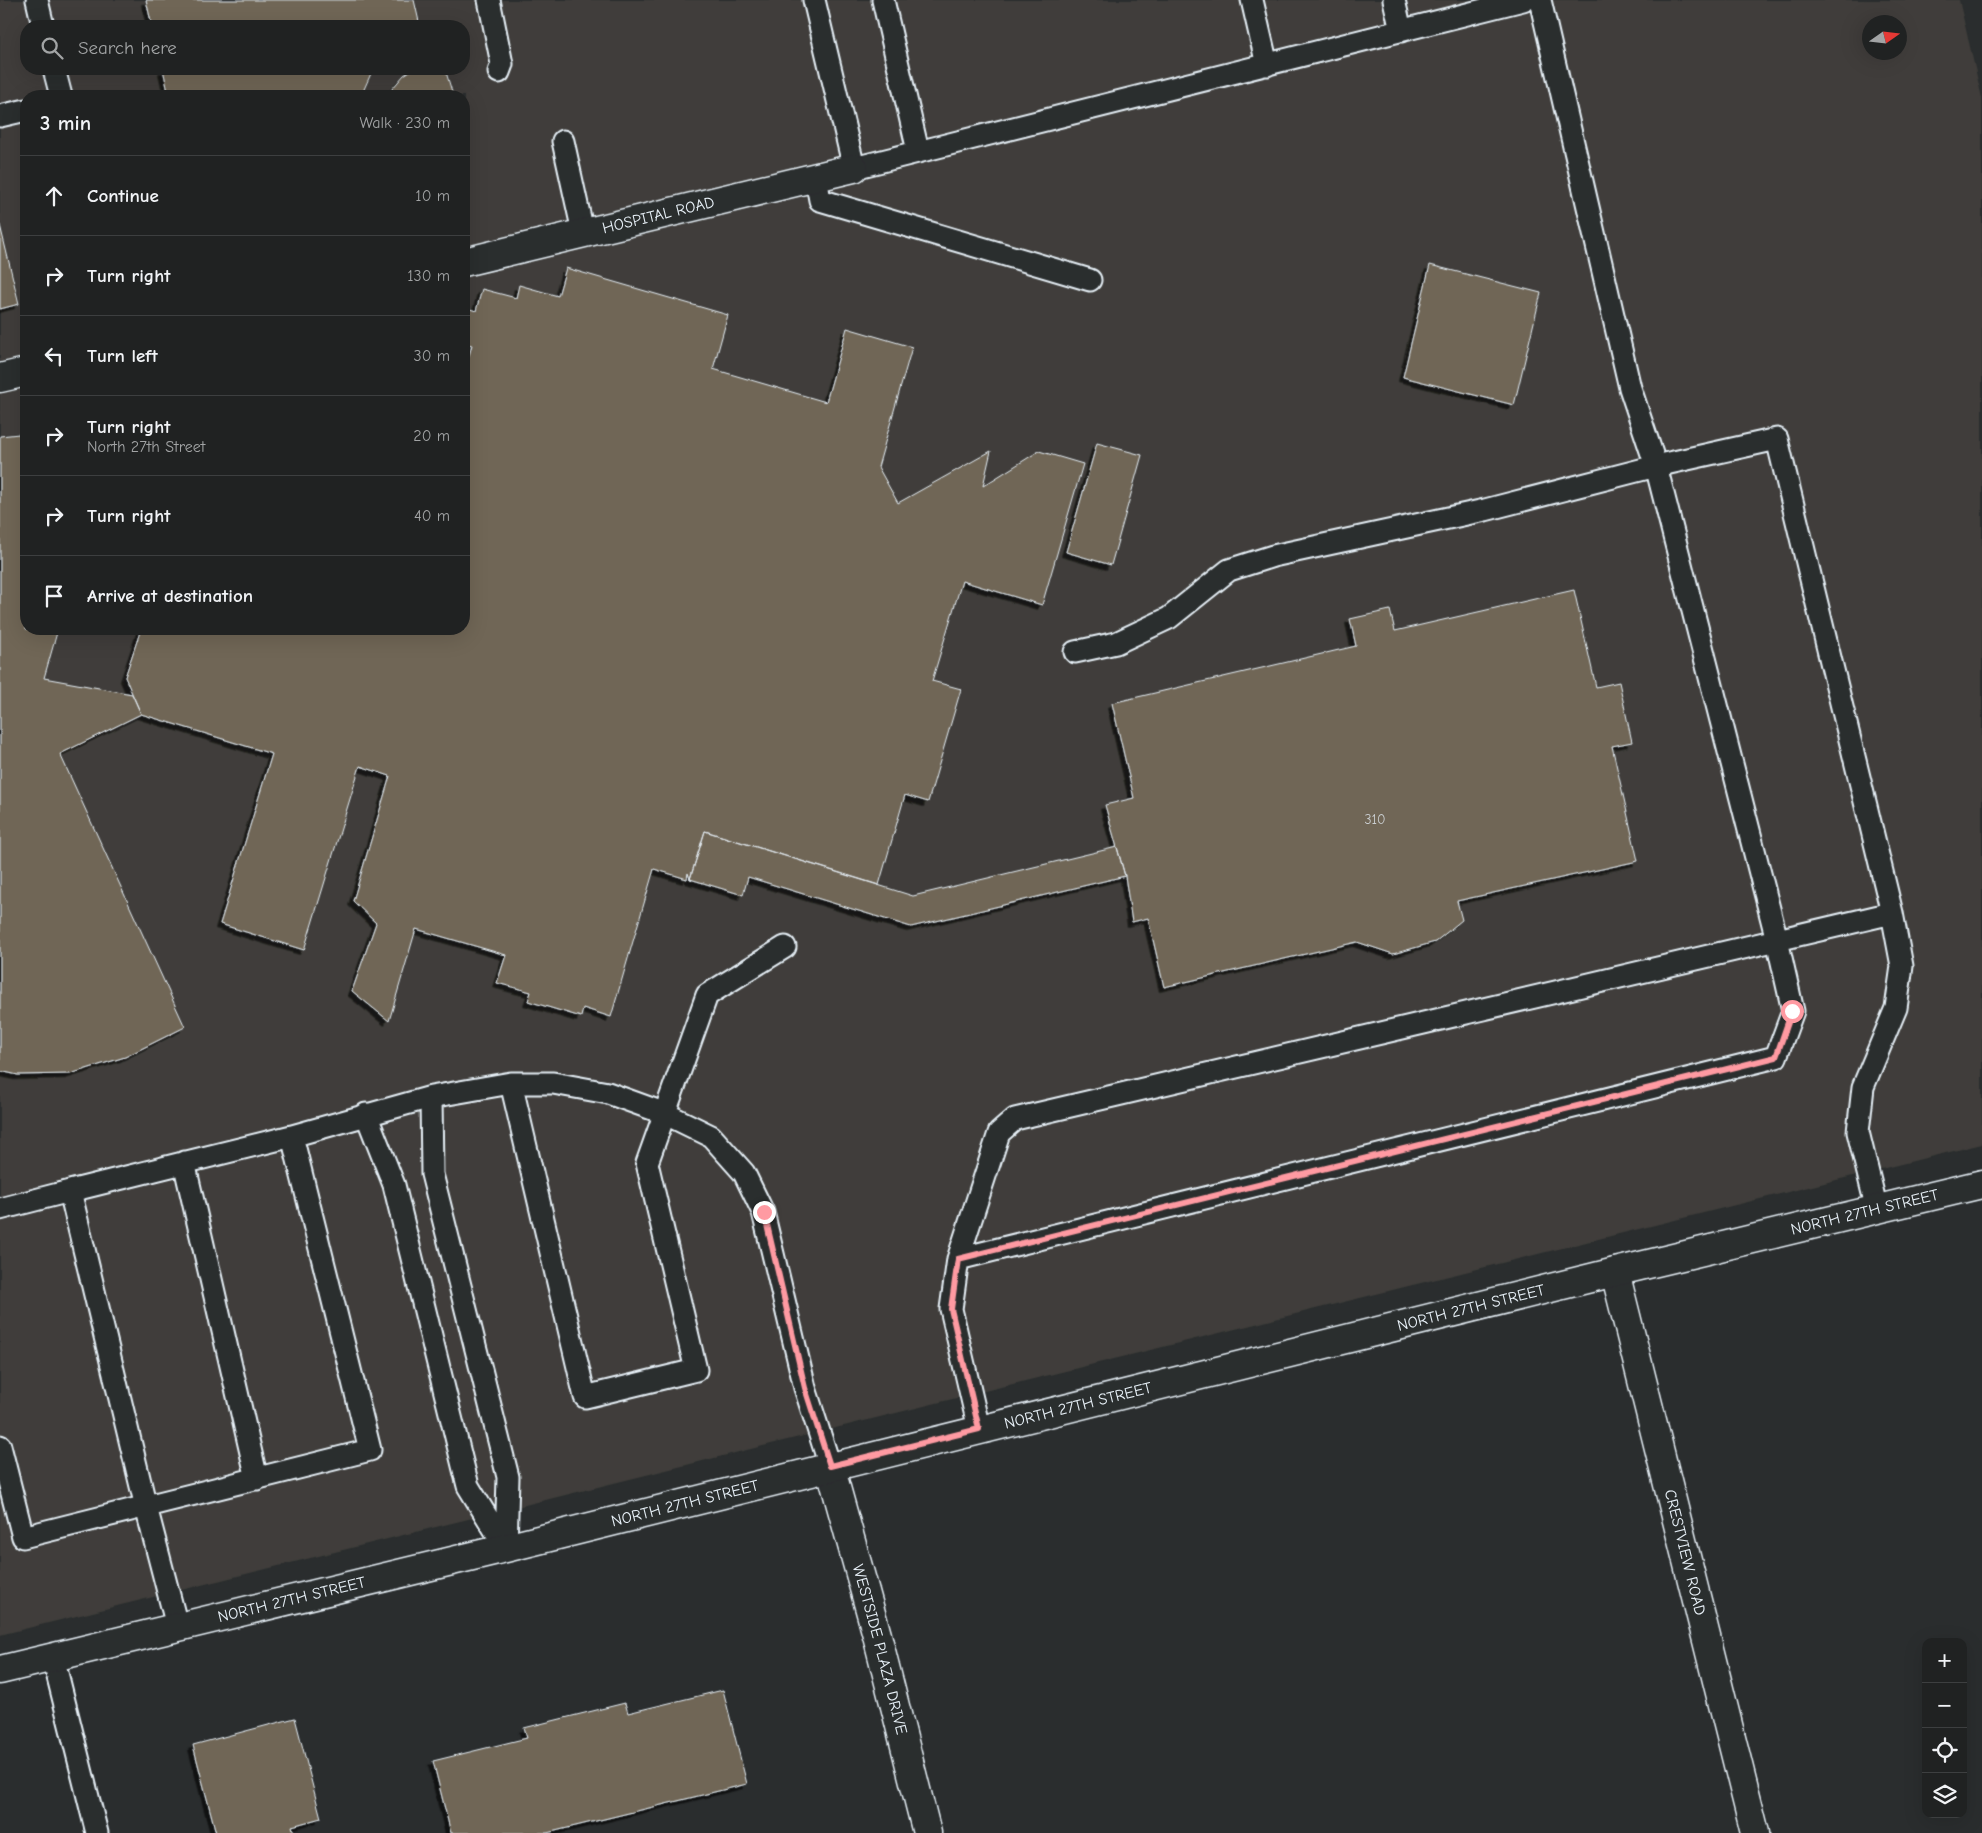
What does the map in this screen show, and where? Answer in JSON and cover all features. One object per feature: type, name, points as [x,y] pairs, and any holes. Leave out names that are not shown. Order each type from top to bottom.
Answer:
[{"type":"street","name":"HOSPITAL ROAD","points":[[470,260],[854,168]]},
{"type":"street","points":[[0,378],[20,373]]},
{"type":"street","name":"NORTH 27TH STREET","points":[[0,1670],[506,1548],[1615,1272],[1982,1184]]},
{"type":"street","name":"CRESTVIEW ROAD","points":[[1615,1272],[1755,1833]]},
{"type":"street","name":"WESTSIDE PLAZA DRIVE","points":[[830,1466],[877,1635],[927,1833]]},
{"type":"lane","points":[[37,0],[42,20]]},
{"type":"lane","points":[[489,0],[502,64],[499,72]]},
{"type":"lane","points":[[814,0],[854,168],[1523,0]]},
{"type":"lane","points":[[883,0],[918,151]]},
{"type":"lane","points":[[1252,0],[1267,65]]},
{"type":"lane","points":[[1394,0],[1401,31]]},
{"type":"lane","points":[[958,1259],[1776,1057],[1792,1011],[1777,940],[1656,466],[1630,388],[1540,0]]},
{"type":"lane","points":[[56,75],[59,90]]},
{"type":"lane","points":[[0,116],[20,111]]},
{"type":"lane","points":[[564,141],[583,232]]},
{"type":"lane","points":[[816,178],[820,200],[1090,280]]},
{"type":"lane","points":[[1075,652],[1116,643],[1169,618],[1229,570],[1264,559],[1485,510],[1656,466],[1777,439],[1892,913],[1902,966],[1896,1008],[1864,1087],[1858,1132],[1877,1210]]},
{"type":"lane","points":[[979,1429],[951,1309],[958,1259],[999,1133],[1015,1119],[1892,913]]},
{"type":"lane","points":[[511,1083],[586,1397],[696,1370],[647,1163],[707,995],[786,948]]},
{"type":"lane","points":[[0,1209],[292,1136],[431,1097],[511,1083],[552,1083],[608,1093],[666,1114],[711,1136],[744,1173],[764,1212],[805,1388],[830,1466]]},
{"type":"lane","points":[[431,1097],[432,1174],[508,1477],[506,1548]]},
{"type":"lane","points":[[366,1114],[394,1185],[468,1486],[506,1548]]},
{"type":"lane","points":[[0,1446],[23,1537],[370,1450],[292,1136]]},
{"type":"lane","points":[[184,1162],[257,1479]]},
{"type":"lane","points":[[70,1192],[146,1507],[177,1626]]},
{"type":"lane","points":[[53,1657],[97,1833]]},
{"type":"shaded area","points":[[0,0],[1959,0],[1982,98],[1982,1144],[0,1635]]},
{"type":"building","points":[[146,0],[414,0],[419,20],[151,20]]},
{"type":"building","points":[[164,75],[370,75],[364,90],[168,90]]},
{"type":"building","points":[[404,75],[447,75],[451,90],[391,90]]},
{"type":"building","points":[[0,225],[19,304],[0,309]]},
{"type":"building","points":[[1430,265],[1541,293],[1514,405],[1403,377]]},
{"type":"building","points":[[566,268],[728,315],[713,369],[826,402],[847,328],[912,347],[878,467],[898,503],[991,451],[983,486],[1039,451],[1083,464],[1042,605],[962,581],[932,681],[961,689],[928,802],[905,795],[879,885],[705,831],[690,879],[688,873],[687,879],[654,869],[611,1017],[583,1008],[581,1017],[528,1001],[531,992],[497,983],[506,955],[416,929],[389,1021],[352,991],[376,923],[353,901],[390,776],[360,766],[304,950],[220,924],[272,754],[141,714],[125,677],[139,635],[470,635],[470,352],[472,345],[470,344],[470,309],[476,311],[482,289],[516,298],[519,285],[558,296]]},
{"type":"building","points":[[20,434],[20,635],[56,635],[44,678],[132,694],[141,714],[60,754],[185,1027],[125,1057],[70,1074],[18,1075],[0,1071],[0,436]]},
{"type":"building","points":[[1097,443],[1142,455],[1111,565],[1066,552]]},
{"type":"building","points":[[1574,590],[1596,687],[1619,682],[1632,742],[1612,746],[1638,861],[1457,901],[1462,920],[1435,942],[1393,954],[1357,942],[1164,987],[1148,918],[1132,922],[1125,876],[1105,805],[1134,798],[1112,703],[1356,646],[1350,619],[1390,610],[1395,631]]},
{"type":"building","points":[[705,831],[913,896],[1117,847],[1125,876],[911,927],[748,877],[743,895],[690,879]]},
{"type":"building","points":[[723,1690],[747,1784],[547,1833],[451,1833],[433,1761],[527,1738],[524,1728],[625,1703],[628,1713]]},
{"type":"building","points":[[295,1718],[321,1818],[292,1826],[294,1833],[216,1833],[193,1745]]},
{"type":"route","points":[[764,1212],[805,1388],[830,1466],[979,1429],[951,1309],[958,1259],[1776,1057],[1792,1011]]}]
